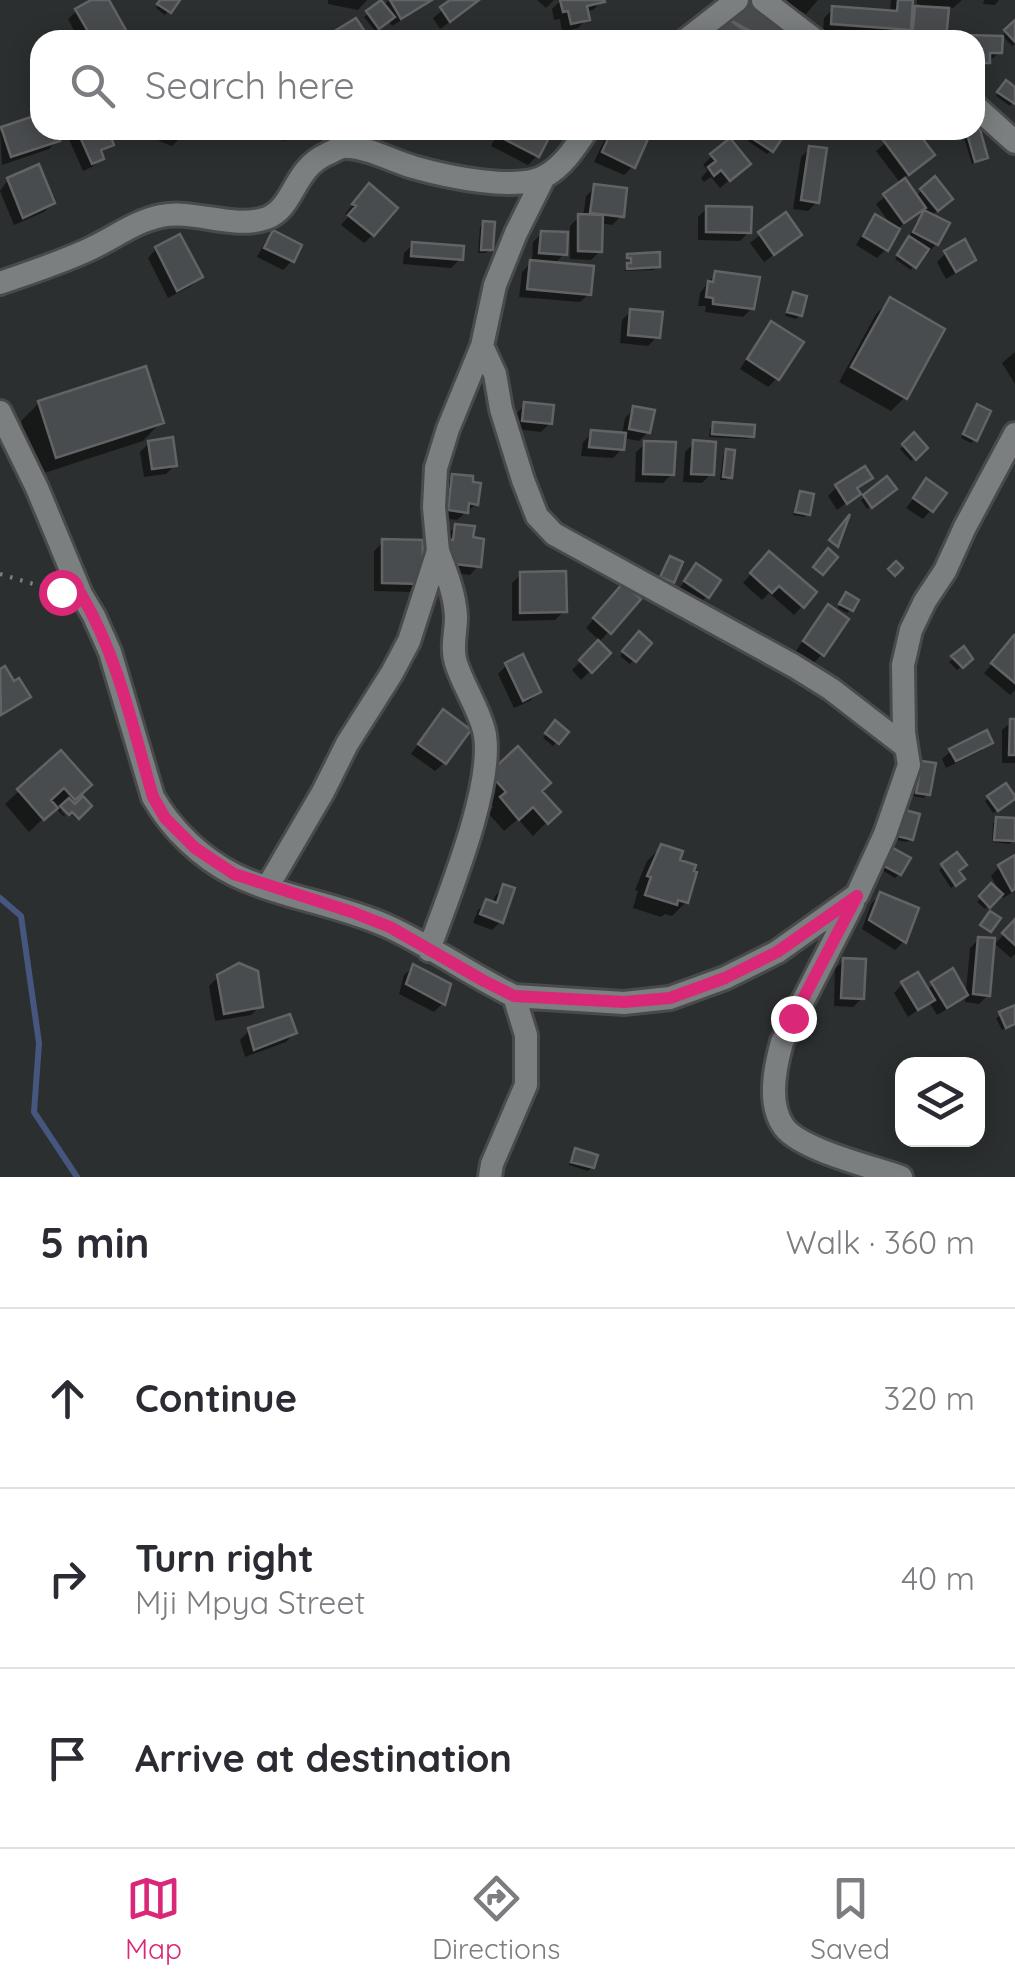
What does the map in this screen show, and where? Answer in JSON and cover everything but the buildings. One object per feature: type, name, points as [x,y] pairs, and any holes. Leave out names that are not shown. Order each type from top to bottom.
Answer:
[{"type":"street","points":[[699,30],[737,0]]},
{"type":"street","points":[[763,0],[802,30]]},
{"type":"street","points":[[985,115],[1015,142]]},
{"type":"street","points":[[429,950],[472,823],[487,752],[484,728],[455,661],[452,591],[438,551],[436,468],[482,346],[495,286],[516,233],[543,178],[564,162],[580,140]]},
{"type":"street","points":[[0,283],[90,249],[134,224],[164,215],[233,220],[270,217],[280,210],[305,168],[344,146],[479,182],[543,178]]},
{"type":"street","points":[[482,346],[495,374],[501,409],[523,480],[538,516],[554,534],[794,666],[831,689],[906,747]]},
{"type":"street","points":[[0,412],[110,652],[153,797],[165,818],[195,848],[234,874],[390,927],[514,996],[624,1002],[670,998],[725,978],[777,952],[857,896]]},
{"type":"street","points":[[901,1177],[796,1138],[784,1127],[778,1112],[776,1064],[782,1042],[885,834],[909,765],[902,665],[911,630],[1015,434]]},
{"type":"street","points":[[268,886],[409,642],[438,551]]},
{"type":"street","points":[[490,1177],[526,1085],[526,1035],[514,996]]},
{"type":"path","points":[[0,574],[43,588],[81,594]]},
{"type":"waterway","points":[[0,898],[21,916],[39,1043],[34,1112],[77,1177]]},
{"type":"route","points":[[61,592],[81,594],[94,616],[110,652],[153,797],[165,818],[195,848],[234,874],[390,927],[514,996],[624,1002],[670,998],[725,978],[777,952],[857,896],[793,1018]]}]
